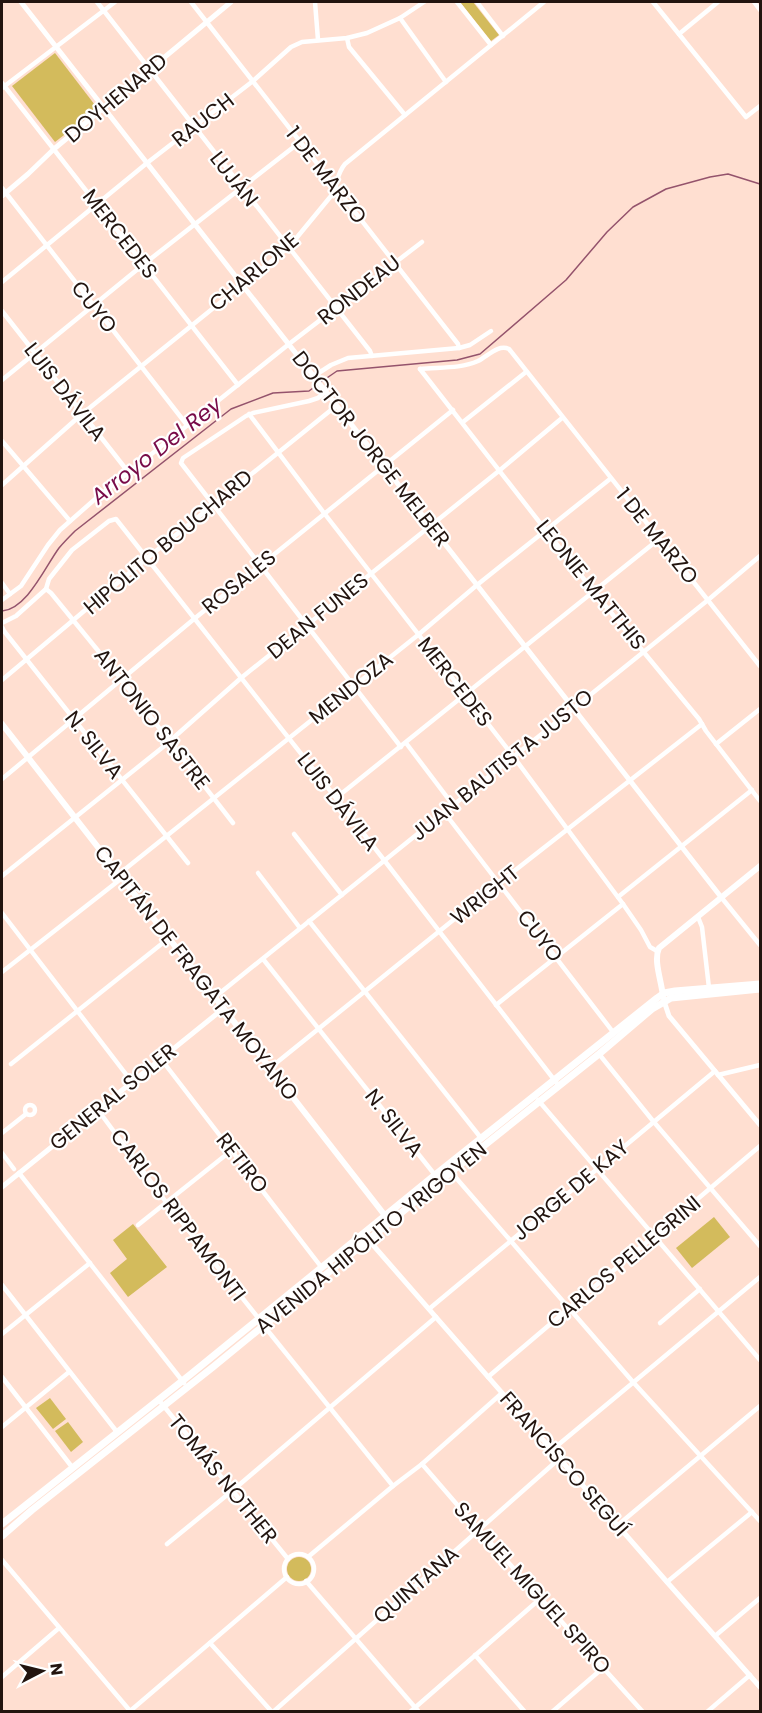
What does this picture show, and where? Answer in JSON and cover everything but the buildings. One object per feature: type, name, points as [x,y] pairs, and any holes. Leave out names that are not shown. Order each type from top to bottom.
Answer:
[{"type":"main road","name":"CAPITÁN DE FRAGATA MOYANO","points":[[2,724],[388,1219]]},
{"type":"main road","points":[[663,997],[656,961],[657,951],[760,866]]},
{"type":"main road","name":"AVENIDA HIPÓLITO YRIGOYEN","points":[[2,1536],[188,1387],[322,1268],[451,1172],[613,1032],[675,991],[760,984]]},
{"type":"main road","name":"AVENIDA HIPÓLITO YRIGOYEN","points":[[556,1083],[599,1054],[663,997],[760,989]]},
{"type":"main road","name":"AVENIDA HIPÓLITO YRIGOYEN","points":[[388,1219],[435,1175],[481,1138],[537,1098]]},
{"type":"main road","name":"AVENIDA HIPÓLITO YRIGOYEN","points":[[2,1523],[182,1380],[261,1323],[366,1236]]},
{"type":"street","name":"DOCTOR JORGE MELBER","points":[[21,2],[721,897]]},
{"type":"street","name":"LUJÁN","points":[[97,2],[372,356]]},
{"type":"street","points":[[2,86],[115,2]]},
{"type":"street","name":"1 DE MARZO","points":[[191,2],[395,262],[459,348]]},
{"type":"street","name":"DOYHENARD","points":[[3,193],[25,178],[54,149],[231,2]]},
{"type":"street","points":[[315,2],[318,40]]},
{"type":"street","name":"RAUCH","points":[[2,282],[147,163],[253,81],[291,47],[302,42],[347,38],[368,33],[400,18],[424,2]]},
{"type":"street","points":[[457,2],[491,45]]},
{"type":"street","points":[[477,2],[503,36]]},
{"type":"street","name":"CHARLONE","points":[[2,484],[140,366],[289,248],[331,196],[342,167],[544,2]]},
{"type":"street","points":[[653,2],[747,117],[760,106]]},
{"type":"street","points":[[679,33],[718,2]]},
{"type":"street","points":[[754,2],[760,10]]},
{"type":"street","points":[[400,18],[446,82]]},
{"type":"street","points":[[347,38],[350,47],[405,115]]},
{"type":"street","name":"MERCEDES","points":[[2,86],[238,385]]},
{"type":"street","points":[[2,380],[144,264],[300,142]]},
{"type":"street","name":"CUYO","points":[[3,193],[47,245],[187,425]]},
{"type":"street","name":"RONDEAU","points":[[2,600],[26,580],[42,553],[70,521],[289,344],[422,242]]},
{"type":"street","name":"LUIS DÁVILA","points":[[2,311],[129,473]]},
{"type":"street","points":[[316,379],[331,365],[342,360],[459,348],[470,345],[491,331]]},
{"type":"street","name":"1 DE MARZO","points":[[420,369],[470,364],[503,347],[508,349],[760,666]]},
{"type":"street","name":"LEONIE MATTHIS","points":[[420,369],[594,592],[643,652],[648,655],[760,801]]},
{"type":"street","points":[[463,423],[526,372]]},
{"type":"street","points":[[325,390],[318,398],[309,401],[249,414],[181,460],[181,463],[401,747]]},
{"type":"street","name":"HIPÓLITO BOUCHARD","points":[[2,680],[146,558],[336,406]]},
{"type":"street","name":"ROSALES","points":[[2,779],[194,619],[453,410]]},
{"type":"street","name":"MERCEDES","points":[[249,414],[370,574],[513,756],[618,897],[650,947],[657,951]]},
{"type":"street","name":"DEAN FUNES","points":[[2,876],[170,742],[241,678],[562,418]]},
{"type":"street","points":[[2,441],[70,521]]},
{"type":"street","name":"MENDOZA","points":[[2,972],[610,479]]},
{"type":"street","name":"LUIS DÁVILA","points":[[46,589],[49,579],[72,550],[109,521],[116,519],[336,798],[556,1083]]},
{"type":"street","points":[[336,798],[659,538]]},
{"type":"street","name":"JUAN BAUTISTA JUSTO","points":[[215,997],[760,556]]},
{"type":"street","points":[[2,583],[10,594]]},
{"type":"street","points":[[2,625],[16,616],[46,589]]},
{"type":"street","name":"ANTONIO SASTRE","points":[[46,589],[122,680],[233,823]]},
{"type":"street","name":"N. SILVA","points":[[2,625],[26,660],[188,862]]},
{"type":"street","points":[[716,744],[760,709]]},
{"type":"street","name":"WRIGHT","points":[[270,1068],[499,883],[702,724]]},
{"type":"street","points":[[406,743],[453,805]]},
{"type":"street","points":[[618,897],[752,790]]},
{"type":"street","name":"CUYO","points":[[444,812],[613,1032]]},
{"type":"street","points":[[294,834],[342,895]]},
{"type":"street","points":[[258,873],[300,928]]},
{"type":"street","points":[[721,897],[760,945]]},
{"type":"street","points":[[496,1005],[623,904]]},
{"type":"street","points":[[2,913],[132,1082]]},
{"type":"street","points":[[698,917],[702,927],[709,988]]},
{"type":"street","points":[[309,921],[481,1138]]},
{"type":"street","points":[[10,1064],[169,938]]},
{"type":"street","name":"N. SILVA","points":[[262,958],[435,1175]]},
{"type":"street","points":[[663,997],[669,1016],[760,1125]]},
{"type":"street","name":"GENERAL SOLER","points":[[2,1187],[17,1171],[98,1110],[224,1008]]},
{"type":"street","points":[[599,1054],[760,1246]]},
{"type":"street","name":"RETIRO","points":[[160,1059],[322,1268]]},
{"type":"street","name":"JORGE DE KAY","points":[[429,1309],[653,1121],[716,1073],[760,1065]]},
{"type":"street","points":[[537,1098],[760,1360]]},
{"type":"street","name":"CARLOS RIPPAMONTI","points":[[98,1110],[166,1202],[261,1323]]},
{"type":"street","points":[[2,1133],[26,1114]]},
{"type":"street","name":"CARLOS PELLEGRINI","points":[[488,1377],[760,1146]]},
{"type":"street","points":[[138,1225],[232,1150]]},
{"type":"street","points":[[2,1153],[188,1387]]},
{"type":"street","points":[[451,1172],[633,1382],[760,1521]]},
{"type":"street","name":"FRANCISCO SEGUÍ","points":[[366,1236],[760,1687]]},
{"type":"street","points":[[2,1334],[90,1263]]},
{"type":"street","points":[[552,1450],[760,1277]]},
{"type":"street","points":[[2,1285],[117,1432]]},
{"type":"street","points":[[660,1323],[700,1289]]},
{"type":"street","points":[[167,1544],[436,1317]]},
{"type":"street","points":[[261,1323],[393,1486]]},
{"type":"street","points":[[2,1427],[69,1372]]},
{"type":"street","points":[[2,1377],[72,1467]]},
{"type":"street","points":[[308,1557],[422,1464],[502,1393]]},
{"type":"street","name":"TOMÁS NOTHER","points":[[158,1399],[288,1559]]},
{"type":"street","points":[[618,1525],[760,1406]]},
{"type":"street","name":"QUINTANA","points":[[272,1712],[560,1458]]},
{"type":"street","name":"SAMUEL MIGUEL SPIRO","points":[[422,1464],[643,1712]]},
{"type":"street","points":[[667,1582],[752,1512]]},
{"type":"street","points":[[2,1523],[9,1530]]},
{"type":"street","points":[[296,1554],[308,1557],[314,1568],[312,1576],[306,1581],[293,1582],[287,1577],[284,1568],[288,1559],[296,1554]]},
{"type":"street","points":[[2,1560],[130,1711],[287,1577]]},
{"type":"street","points":[[306,1581],[415,1710],[541,1599]]},
{"type":"street","points":[[715,1636],[760,1598]]},
{"type":"street","points":[[2,1677],[59,1628]]},
{"type":"street","points":[[210,1642],[272,1712]]},
{"type":"street","points":[[475,1655],[525,1712]]},
{"type":"street","points":[[552,1712],[604,1667]]},
{"type":"street","points":[[707,1712],[750,1675]]},
{"type":"shaded area","points":[[460,2],[473,2],[499,35],[491,41]]},
{"type":"shaded area","points":[[55,53],[98,109],[55,142],[12,86]]},
{"type":"shaded area","points":[[714,1217],[730,1237],[692,1268],[676,1248]]},
{"type":"shaded area","points":[[133,1224],[167,1267],[128,1297],[110,1273],[127,1259],[113,1240]]},
{"type":"shaded area","points":[[50,1398],[66,1419],[53,1429],[36,1408]]},
{"type":"shaded area","points":[[68,1422],[83,1442],[71,1452],[55,1431]]},
{"type":"shaded area","points":[[299,1557],[304,1558],[310,1564],[310,1574],[304,1580],[299,1581],[294,1580],[288,1574],[287,1569],[288,1564],[294,1558]]},
{"type":"waterway","name":"Arroyo Del Rey","points":[[321,382],[337,371],[457,360],[480,354],[566,280],[607,232],[633,207],[666,189],[710,177],[728,174],[760,184]]},
{"type":"waterway","name":"Arroyo Del Rey","points":[[2,611],[19,603],[27,595],[59,548],[75,531],[231,409],[273,393],[309,391],[317,385]]}]
